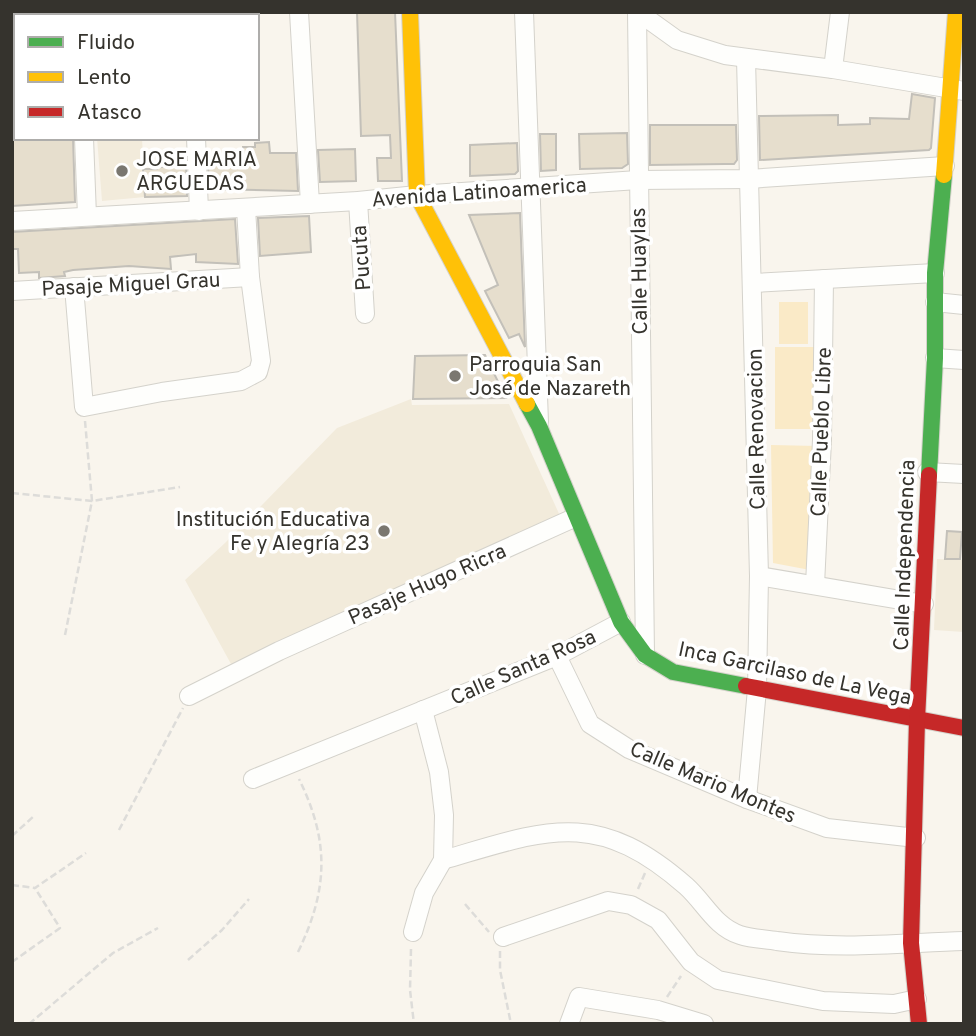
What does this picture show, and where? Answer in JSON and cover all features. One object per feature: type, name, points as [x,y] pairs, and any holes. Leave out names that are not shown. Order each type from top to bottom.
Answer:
[{"type":"street","points":[[299,12],[310,204]]},
{"type":"street","name":"Inca Garcilaso de La Vega","points":[[410,12],[417,195],[539,426],[621,622],[645,655],[673,672],[964,728]]},
{"type":"street","points":[[524,12],[539,426]]},
{"type":"street","points":[[638,12],[677,40],[701,49],[957,90]]},
{"type":"street","name":"Calle Huaylas","points":[[638,12],[645,655]]},
{"type":"street","points":[[833,69],[840,12]]},
{"type":"street","name":"Calle Independencia","points":[[919,1024],[911,943],[917,720],[934,358],[934,273],[945,166],[957,90],[956,12]]},
{"type":"street","name":"Calle Renovacion","points":[[746,58],[759,576],[757,689],[747,799]]},
{"type":"street","points":[[83,140],[87,216]]},
{"type":"street","points":[[196,140],[199,211]]},
{"type":"street","name":"Avenida Latinoamerica","points":[[12,221],[358,201],[638,180],[748,178],[945,166]]},
{"type":"street","name":"Pucuta","points":[[358,201],[365,314]]},
{"type":"street","points":[[74,287],[84,407],[241,381],[258,372],[261,361],[250,278],[246,208]]},
{"type":"street","points":[[753,283],[934,273]]},
{"type":"street","name":"Pasaje Miguel Grau","points":[[12,290],[250,278]]},
{"type":"street","name":"Calle Pueblo Libre","points":[[815,585],[822,440],[824,279]]},
{"type":"street","points":[[934,302],[964,305]]},
{"type":"street","points":[[934,358],[964,360]]},
{"type":"street","points":[[928,472],[964,474]]},
{"type":"street","name":"Pasaje Hugo Ricra","points":[[189,696],[279,651],[576,517]]},
{"type":"street","points":[[759,576],[924,604]]},
{"type":"street","name":"Calle Santa Rosa","points":[[253,779],[557,656],[621,622]]},
{"type":"street","name":"Calle Mario Montes","points":[[557,656],[590,724],[629,749],[747,799],[827,828],[915,838]]},
{"type":"street","points":[[413,932],[424,893],[443,860],[444,816],[439,772],[423,710]]},
{"type":"street","points":[[443,860],[524,836],[576,831],[628,845],[687,887],[725,929],[742,936],[853,947],[964,941]]},
{"type":"street","points":[[503,937],[608,901],[631,905],[658,920],[691,962],[718,980],[823,1001],[894,1004],[917,999]]},
{"type":"street","points":[[569,1024],[579,997],[658,1010],[704,1024]]},
{"type":"path","points":[[65,635],[92,502],[84,407]]},
{"type":"path","points":[[12,493],[92,502],[180,487]]},
{"type":"path","points":[[119,830],[189,696]]},
{"type":"path","points":[[291,763],[309,800],[319,831],[321,869],[319,898],[312,923],[298,953]]},
{"type":"path","points":[[12,835],[34,816]]},
{"type":"path","points":[[12,885],[34,888],[86,853]]},
{"type":"path","points":[[631,905],[651,860]]},
{"type":"path","points":[[12,962],[60,928],[34,888]]},
{"type":"path","points":[[188,960],[222,930],[248,899]]},
{"type":"path","points":[[465,904],[494,938],[503,937],[499,954],[500,970],[511,1024]]},
{"type":"path","points":[[29,1024],[113,953],[158,928]]},
{"type":"path","points":[[413,932],[410,990],[414,1024]]},
{"type":"path","points":[[658,1010],[691,962]]},
{"type":"shaded area","name":"JOSE MARIA ARGUEDAS","points":[[97,140],[142,140],[145,197],[102,201]]},
{"type":"shaded area","points":[[779,302],[808,302],[808,344],[779,344]]},
{"type":"shaded area","points":[[775,347],[814,347],[814,429],[775,429]]},
{"type":"shaded area","name":"Institución Educativa Fe y Alegría 23","points":[[411,399],[412,405],[509,404],[561,518],[231,664],[185,580],[225,543],[337,428]]},
{"type":"shaded area","points":[[771,445],[818,446],[810,570],[773,563]]},
{"type":"shaded area","points":[[937,559],[964,560],[964,632],[934,630]]},
{"type":"building","points":[[357,12],[395,12],[402,181],[378,181],[377,158],[391,158],[390,135],[361,136]]},
{"type":"building","points":[[912,94],[935,98],[929,150],[760,160],[759,116],[838,115],[838,125],[870,124],[870,118],[909,119]]},
{"type":"building","points":[[650,125],[736,125],[737,160],[734,164],[650,165]]},
{"type":"building","points":[[627,133],[628,164],[622,168],[580,169],[579,134]]},
{"type":"building","points":[[540,134],[556,134],[556,170],[541,171]]},
{"type":"building","points":[[12,138],[73,140],[75,202],[12,206]]},
{"type":"building","points":[[269,142],[270,153],[296,153],[298,191],[209,189],[208,161],[243,159],[243,147],[255,147],[255,143]]},
{"type":"building","points":[[517,143],[518,171],[515,174],[470,176],[470,145]]},
{"type":"building","points":[[355,149],[356,181],[320,182],[318,150]]},
{"type":"building","points":[[168,164],[186,164],[187,196],[145,197],[143,169],[169,167]]},
{"type":"building","points":[[520,213],[525,347],[519,334],[509,338],[485,291],[498,285],[469,215]]},
{"type":"building","points":[[309,216],[311,252],[260,256],[258,218]]},
{"type":"building","points":[[235,219],[238,264],[196,262],[196,254],[170,257],[171,269],[129,266],[73,270],[64,272],[65,276],[39,278],[39,272],[19,273],[18,249],[12,249],[12,232]]},
{"type":"building","name":"Parroquia San José de Nazareth","points":[[485,355],[506,398],[413,399],[415,356]]},
{"type":"building","points":[[947,531],[962,532],[960,559],[945,559]]},
{"type":"traffic: fast","points":[[929,475],[935,358],[935,273],[944,175]]},
{"type":"traffic: fast","points":[[527,404],[539,426],[621,622],[645,655],[673,672],[746,686]]},
{"type":"traffic: slow","points":[[410,12],[417,195],[527,404]]},
{"type":"traffic: slow","points":[[944,175],[956,12]]},
{"type":"traffic: jam","points":[[919,1024],[911,943],[917,720],[929,475]]},
{"type":"traffic: jam","points":[[746,686],[964,728]]},
{"type":"place","name":"JOSE MARIA ARGUEDAS","points":[[122,171]]},
{"type":"place","name":"Parroquia San José de Nazareth","points":[[455,376]]},
{"type":"place","name":"Institución Educativa Fe y Alegría 23","points":[[384,531]]}]
